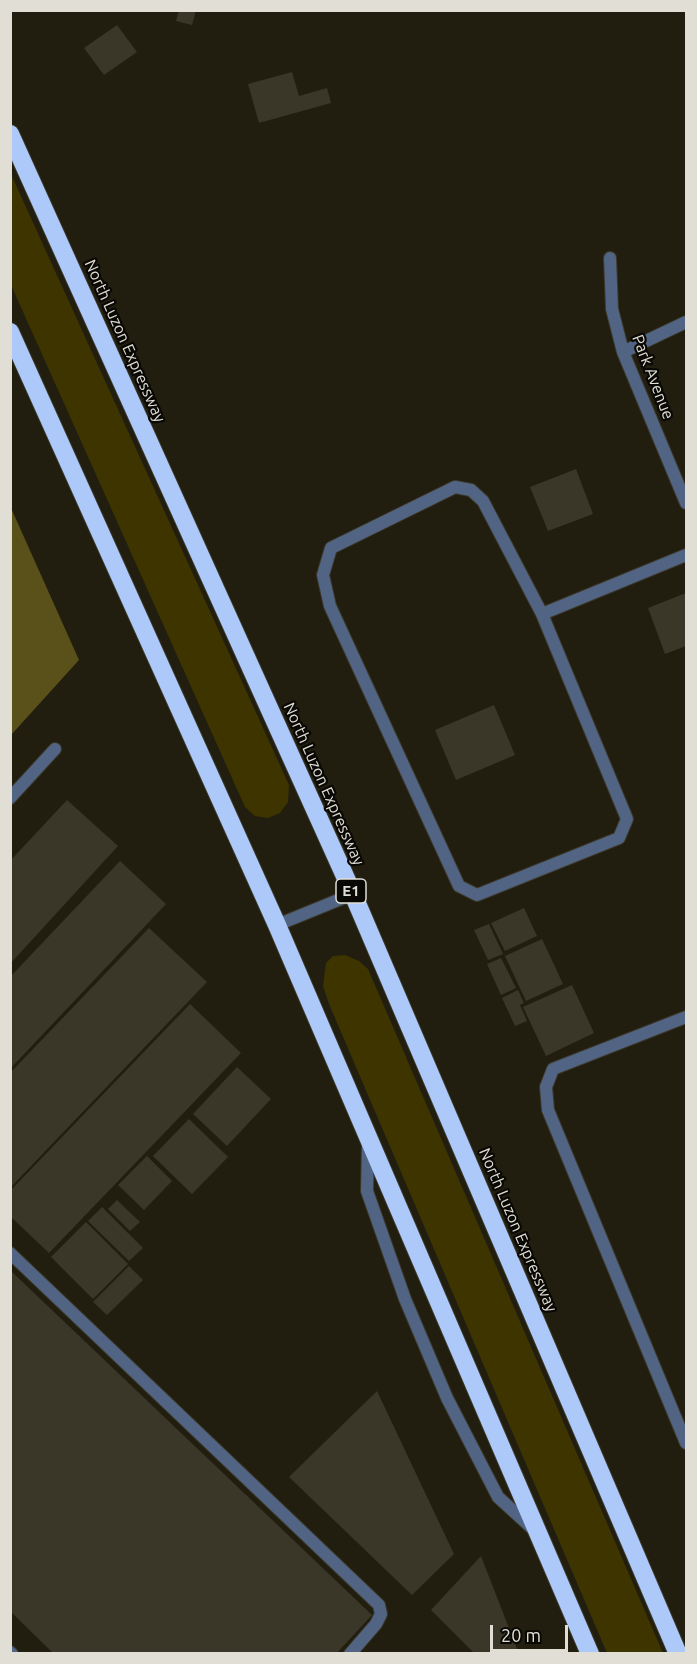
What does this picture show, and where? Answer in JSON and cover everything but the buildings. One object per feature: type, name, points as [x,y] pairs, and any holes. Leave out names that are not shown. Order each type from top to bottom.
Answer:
[{"type":"highway","name":"North Luzon Expressway","points":[[10,134],[352,894],[678,1653]]},
{"type":"highway","points":[[10,332],[368,1132],[590,1653]]},
{"type":"street","name":"Park Avenue","points":[[610,258],[612,309],[623,352],[687,503]]},
{"type":"street","points":[[623,352],[687,322]]},
{"type":"street","points":[[455,488],[471,490],[483,501],[542,614],[627,819],[625,830],[619,838],[477,895],[459,886],[330,606],[323,575],[331,548],[455,488]]},
{"type":"street","points":[[542,614],[687,555]]},
{"type":"street","points":[[10,798],[55,749]]},
{"type":"street","points":[[277,925],[352,894]]},
{"type":"street","points":[[687,1017],[553,1069],[546,1088],[548,1110],[687,1443]]},
{"type":"street","points":[[368,1132],[367,1191],[405,1299],[447,1398],[498,1497],[541,1536]]},
{"type":"street","points":[[10,1253],[379,1605],[381,1614],[376,1624],[350,1653]]},
{"type":"shaded area","points":[[10,172],[289,785],[288,802],[280,813],[268,818],[255,816],[245,807],[11,285]]},
{"type":"shaded area","points":[[11,508],[79,660],[10,735]]},
{"type":"shaded area","points":[[345,955],[359,961],[368,969],[663,1653],[607,1653],[329,1004],[323,986],[326,963],[333,956]]}]
